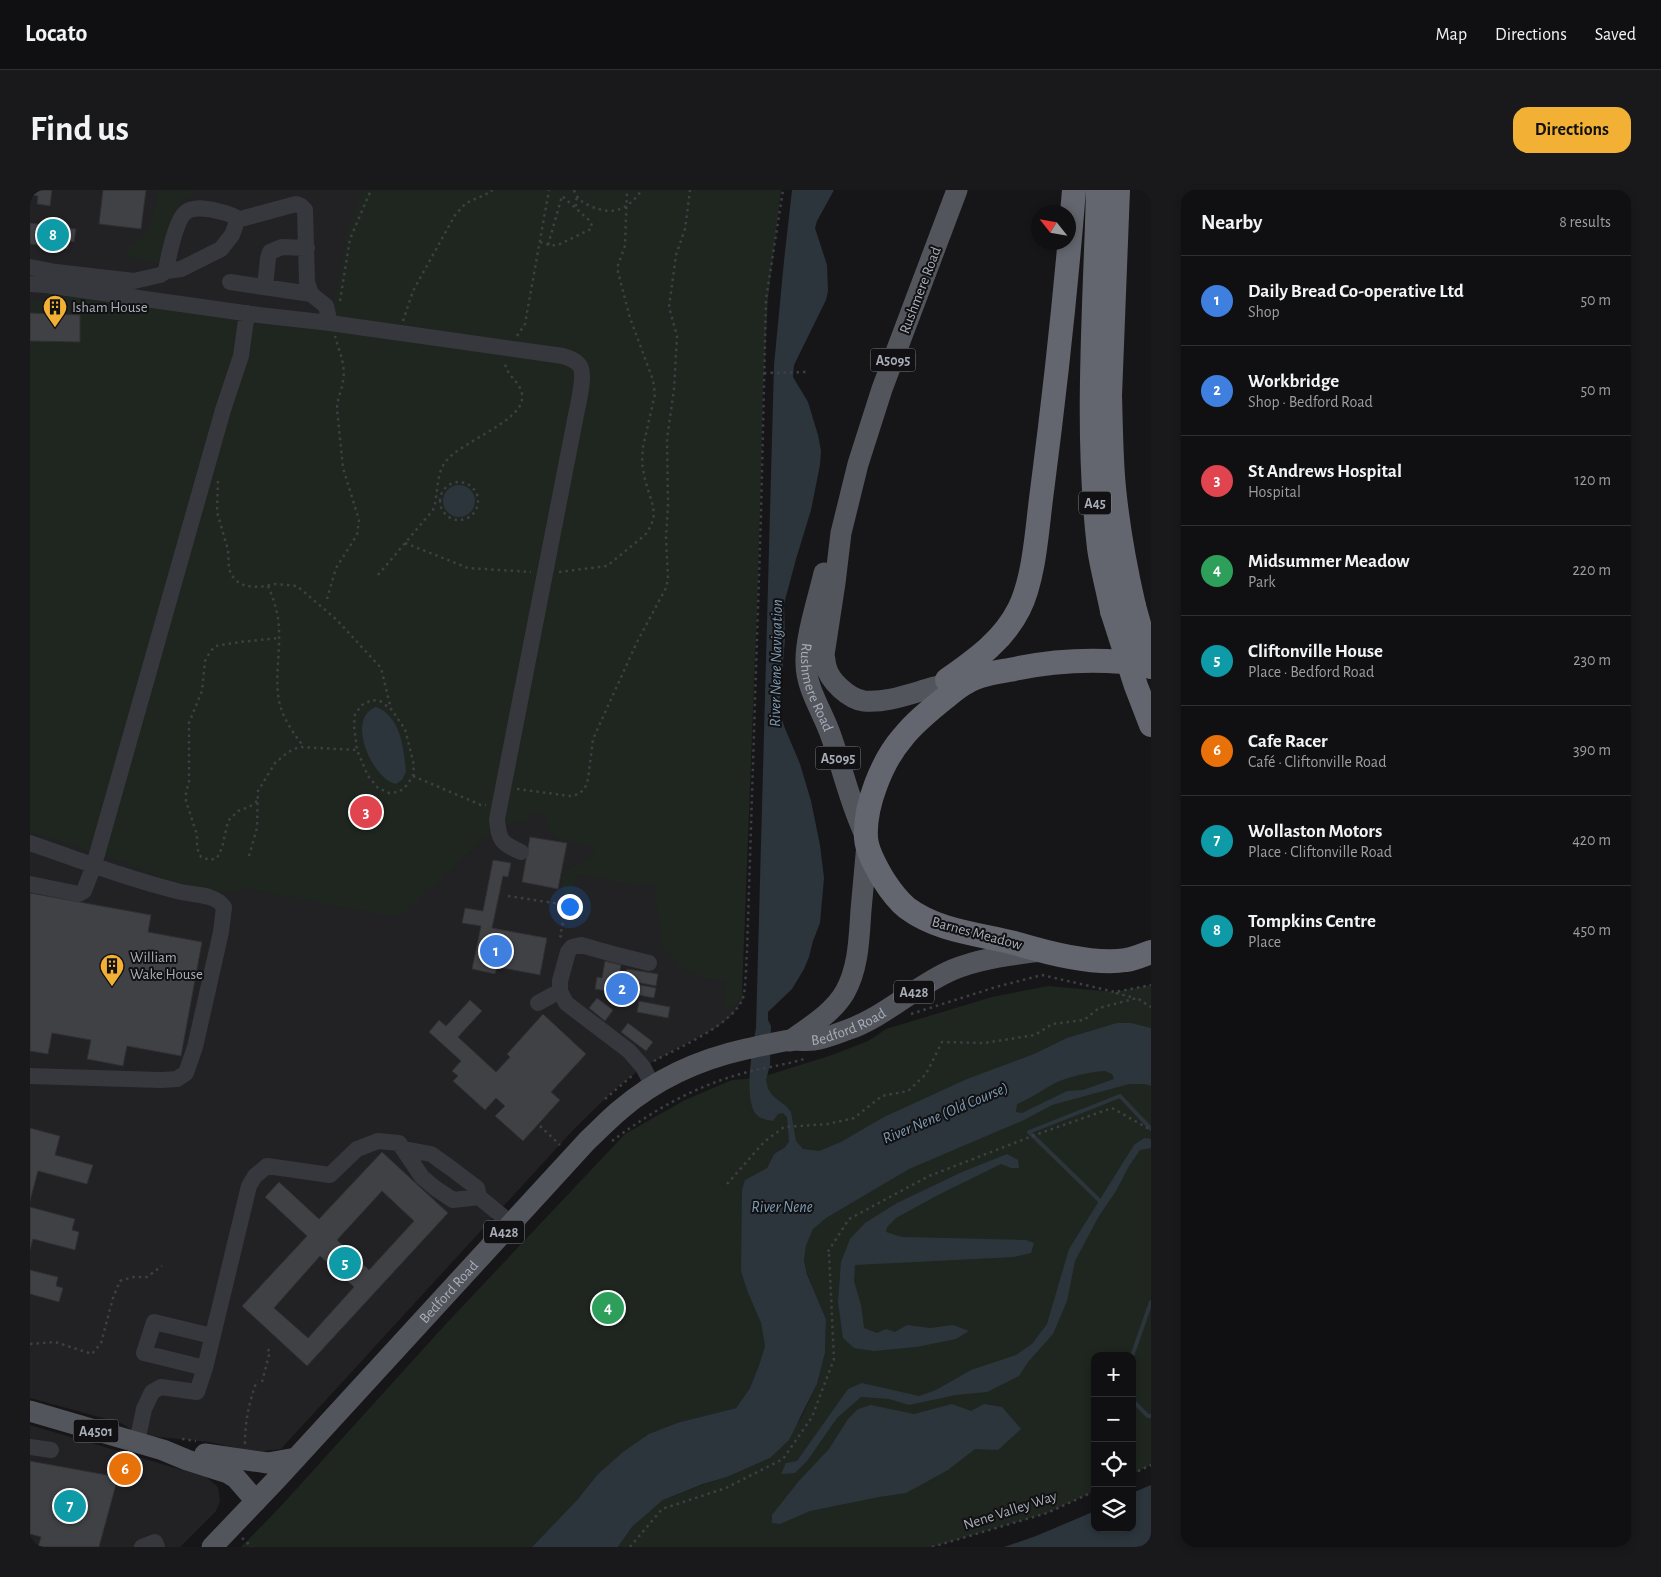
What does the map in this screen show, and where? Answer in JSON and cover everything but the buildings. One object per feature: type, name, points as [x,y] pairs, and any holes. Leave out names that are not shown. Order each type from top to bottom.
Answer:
[{"type":"highway","points":[[869,802],[869,774],[872,756],[880,739],[906,709],[990,648],[1008,627],[1020,608],[1029,581],[1052,415],[1074,190]]},
{"type":"highway","name":"A45","points":[[1098,190],[1091,429],[1099,549],[1123,609],[1151,666]]},
{"type":"highway","name":"A45","points":[[1118,190],[1110,423],[1114,487],[1122,553],[1123,609],[1136,686],[1151,725]]},
{"type":"highway","name":"Barnes Meadow","points":[[1151,666],[1131,662],[1079,661],[1037,664],[991,673],[969,680],[936,704],[902,737],[893,750],[869,802],[866,841],[870,855],[893,894],[907,908],[926,920],[946,928],[1042,951],[1096,960],[1127,960],[1151,952]]},
{"type":"highway","points":[[1127,960],[1151,959]]},
{"type":"main road","name":"Rushmere Road","points":[[957,190],[882,389],[858,464],[841,533],[836,583],[824,655],[825,666],[840,688],[862,701],[883,701],[938,686],[969,680]]},
{"type":"main road","name":"Rushmere Road","points":[[841,533],[824,572],[806,648],[806,665],[816,702],[830,734],[855,814],[866,841]]},
{"type":"main road","name":"Bedford Road","points":[[784,1042],[818,1021],[835,1004],[844,992],[852,973],[858,954],[866,841]]},
{"type":"main road","name":"Bedford Road","points":[[223,1544],[256,1501],[587,1141],[620,1110],[653,1086],[693,1065],[744,1050],[784,1042],[815,1040],[849,1030],[886,1011],[952,970],[983,960],[1042,951]]},
{"type":"main road","name":"A4501","points":[[30,1411],[137,1442],[168,1444],[189,1451],[268,1463],[296,1458]]},
{"type":"main road","name":"A4501","points":[[168,1444],[187,1460],[228,1473],[236,1478],[256,1501]]},
{"type":"lane","points":[[237,220],[296,204],[305,210],[308,282],[311,294]]},
{"type":"lane","points":[[166,271],[180,220],[190,209],[203,208],[231,214],[237,220]]},
{"type":"lane","points":[[30,267],[134,281],[160,275],[166,271],[181,269],[221,249],[232,234],[237,220]]},
{"type":"lane","points":[[264,288],[270,252],[282,247],[307,248]]},
{"type":"lane","points":[[230,282],[311,294],[326,306],[330,323]]},
{"type":"lane","points":[[30,284],[330,323],[509,349],[571,359],[580,366],[582,372],[575,420],[497,819],[499,836],[508,846],[521,852]]},
{"type":"lane","points":[[30,884],[79,894],[84,891],[94,865],[218,426],[241,356],[248,313]]},
{"type":"lane","points":[[30,843],[180,892],[208,897],[220,901],[224,907],[221,932],[195,1047],[186,1073],[177,1079],[161,1080],[30,1076]]},
{"type":"lane","points":[[649,962],[610,954],[581,944],[572,947],[568,952],[560,981],[560,991],[566,1003],[629,1051],[643,1067],[653,1086]]},
{"type":"lane","points":[[538,1003],[560,991]]},
{"type":"lane","points":[[137,1442],[144,1410],[152,1392],[161,1387],[197,1392],[205,1368],[249,1186],[255,1176],[267,1166],[330,1175],[357,1149],[378,1142],[399,1143],[422,1177],[453,1200],[479,1197]]},
{"type":"lane","points":[[404,1149],[431,1154],[477,1188],[479,1197],[512,1224]]},
{"type":"lane","points":[[205,1368],[144,1353],[154,1322],[212,1336]]},
{"type":"lane","points":[[30,1447],[51,1450]]},
{"type":"lane","points":[[142,1547],[154,1542],[158,1547]]},
{"type":"path","points":[[327,599],[336,568],[352,546],[357,535],[359,520],[343,468],[336,409],[344,372],[330,323],[340,302],[350,240],[371,190]]},
{"type":"path","points":[[397,334],[413,291],[454,214],[466,204],[492,190]]},
{"type":"path","points":[[378,575],[429,516],[438,497],[447,486],[458,482],[469,486],[476,495],[476,507],[473,513],[468,517],[456,520],[450,517],[442,508],[438,497],[439,477],[444,462],[454,453],[510,417],[521,406],[521,388],[505,366],[505,359],[525,324],[549,190]]},
{"type":"path","points":[[574,190],[577,198],[583,203],[609,212],[626,206],[642,190]]},
{"type":"path","points":[[405,543],[468,568],[545,574],[606,566],[645,535],[651,526],[654,515],[653,506],[642,463],[643,447],[654,394],[653,380],[630,318],[618,272],[618,265],[625,246],[627,190]]},
{"type":"path","points":[[504,787],[570,796],[579,794],[585,788],[588,779],[593,739],[638,642],[666,588],[668,579],[666,536],[668,505],[667,439],[674,389],[677,336],[669,307],[676,255],[685,229],[690,190]]},
{"type":"path","points":[[601,1103],[643,1067],[719,1026],[733,1014],[744,998],[747,952],[766,299],[783,190]]},
{"type":"path","points":[[540,242],[548,245],[558,245],[591,229],[590,221],[562,196],[548,245]]},
{"type":"path","points":[[577,198],[575,203],[578,211]]},
{"type":"path","points":[[764,373],[807,372]]},
{"type":"path","points":[[218,477],[217,512],[228,550],[232,576],[239,583],[246,586],[259,587],[276,584],[297,586],[337,620],[381,668],[391,709]]},
{"type":"path","points":[[268,586],[274,599],[278,618],[280,706],[303,746]]},
{"type":"path","points":[[257,801],[249,807],[238,810],[228,821],[222,848],[217,858],[210,860],[201,857],[197,848],[197,835],[186,801],[186,793],[189,781],[189,723],[202,691],[205,661],[215,646],[279,638]]},
{"type":"path","points":[[372,700],[380,701],[391,709],[405,729],[414,765],[413,776],[399,792],[389,793],[378,788],[368,776],[357,750],[354,726],[355,714],[362,705],[372,700]]},
{"type":"path","points":[[249,856],[257,828],[258,791],[276,763],[288,752],[303,746],[357,750]]},
{"type":"path","points":[[413,776],[481,805],[500,807]]},
{"type":"path","points":[[508,896],[567,906],[560,936],[564,938]]},
{"type":"path","points":[[905,1016],[996,987],[1042,975],[1137,998],[1151,1007]]},
{"type":"path","points":[[1115,992],[1151,986]]},
{"type":"path","points":[[726,1184],[764,1142],[784,1127],[828,1124],[854,1118],[882,1096],[908,1091],[926,1074],[942,1042],[984,1043],[1035,1035],[1052,1024],[1084,1020],[1099,1008],[1137,998]]},
{"type":"path","points":[[609,1144],[636,1124],[677,1099],[700,1088],[744,1073],[772,1068],[811,1057]]},
{"type":"path","points":[[630,1547],[662,1509],[726,1488],[782,1459],[812,1417],[834,1359],[830,1254],[827,1253],[848,1219],[929,1176],[1035,1135],[1112,1108],[1151,1130]]},
{"type":"path","points":[[540,1126],[560,1145]]},
{"type":"path","points":[[556,1150],[565,1139]]},
{"type":"path","points":[[30,1344],[55,1342],[92,1354],[101,1343],[113,1298],[120,1281],[133,1277],[147,1277],[162,1266]]},
{"type":"path","points":[[262,1382],[270,1351],[265,1348]]},
{"type":"path","points":[[245,1451],[247,1414],[257,1380]]},
{"type":"path","points":[[168,1444],[200,1441]]},
{"type":"path","points":[[1136,1472],[1151,1466]]},
{"type":"path","name":"Nene Valley Way","points":[[932,1547],[1047,1512],[1091,1493]]},
{"type":"path","points":[[223,1544],[241,1536]]},
{"type":"shaded area","points":[[30,190],[696,190],[705,872],[744,998],[733,1014],[719,1026],[643,1067],[614,1090],[575,1128],[281,1449],[255,1452],[209,1442],[139,1435],[121,1423],[30,1398]]},
{"type":"shaded area","points":[[158,190],[197,190],[178,206],[159,261],[144,261],[128,256],[129,246],[143,234],[151,222]]},
{"type":"shaded area","points":[[363,190],[781,190],[768,300],[763,390],[758,583],[742,993],[736,1004],[724,1012],[725,981],[707,979],[680,968],[663,949],[654,885],[633,885],[578,874],[572,894],[568,896],[563,894],[563,872],[592,857],[595,851],[591,846],[559,840],[550,831],[545,814],[533,813],[528,821],[501,826],[484,838],[401,916],[384,915],[244,888],[225,893],[168,880],[125,863],[30,832],[30,300],[46,301],[49,290],[329,328],[348,227]]},
{"type":"shaded area","points":[[1151,985],[1151,1465],[1136,1472],[1136,1352],[1091,1352],[1091,1493],[1047,1513],[932,1547],[618,1547],[632,1527],[663,1500],[727,1477],[770,1458],[801,1418],[817,1384],[825,1353],[826,1319],[807,1273],[804,1260],[806,1246],[813,1229],[792,1136],[785,1147],[774,1154],[767,1168],[759,1173],[748,1293],[761,1323],[765,1346],[750,1388],[736,1408],[680,1422],[597,1475],[577,1500],[532,1547],[241,1547],[281,1506],[444,1326],[625,1134],[685,1100],[732,1080],[759,1078],[832,1055],[868,1041],[886,1029],[992,997],[1048,986],[1115,992]]},
{"type":"shaded area","points":[[30,1425],[206,1477],[218,1487],[220,1501],[216,1511],[180,1547],[30,1547]]},
{"type":"water","name":"River Nene","points":[[792,190],[834,190],[815,228],[827,265],[828,291],[826,300],[794,365],[793,377],[808,402],[821,451],[811,510],[784,604],[785,639],[779,709],[800,764],[811,801],[820,845],[824,878],[820,923],[804,969],[792,989],[768,1012],[768,1020],[771,1026],[770,1065],[766,1080],[768,1089],[791,1112],[796,1141],[803,1149],[819,1151],[841,1142],[884,1117],[967,1079],[1034,1054],[1067,1038],[1117,1023],[1131,1023],[1151,1028],[1151,1086],[1129,1084],[1052,1105],[1024,1120],[909,1169],[826,1218],[813,1229],[806,1246],[804,1260],[807,1274],[826,1319],[825,1353],[817,1384],[789,1440],[770,1458],[727,1477],[703,1484],[663,1500],[632,1527],[618,1547],[532,1547],[577,1500],[597,1475],[623,1452],[649,1434],[680,1422],[736,1408],[750,1388],[765,1346],[761,1323],[741,1271],[742,1190],[745,1180],[767,1168],[774,1154],[785,1147],[789,1141],[787,1117],[783,1113],[778,1114],[773,1121],[758,1116],[752,1106],[749,1085],[756,1028],[774,365]],"holes":[[[1105,1071],[1112,1074],[1114,1079],[1083,1090],[1067,1091],[1022,1113],[1016,1112],[1017,1104],[1055,1083],[1080,1075]]]},
{"type":"water","points":[[459,485],[465,486],[470,490],[474,495],[474,507],[470,512],[465,516],[459,517],[453,516],[448,512],[444,507],[443,501],[444,495],[448,490],[453,486]]},
{"type":"water","points":[[376,707],[384,711],[391,718],[400,735],[406,772],[402,780],[396,784],[387,780],[378,771],[365,748],[362,735],[363,723],[367,713]]},
{"type":"water","points":[[1144,1138],[1151,1139],[1151,1148],[1140,1150],[1099,1216],[1075,1261],[1067,1301],[1053,1334],[1028,1362],[1019,1376],[987,1392],[956,1395],[909,1405],[889,1399],[861,1397],[837,1418],[807,1461],[795,1473],[781,1474],[786,1463],[797,1461],[848,1389],[862,1383],[919,1396],[936,1390],[971,1370],[1016,1355],[1032,1344],[1047,1324],[1069,1249],[1134,1145]]},
{"type":"water","points":[[1007,1154],[1018,1160],[1019,1168],[1011,1168],[1001,1164],[896,1218],[887,1227],[886,1232],[902,1237],[1026,1240],[1034,1243],[1031,1253],[1014,1257],[855,1265],[854,1281],[861,1305],[864,1328],[877,1333],[886,1329],[895,1332],[907,1325],[930,1328],[953,1325],[969,1331],[956,1339],[916,1347],[874,1351],[854,1348],[843,1338],[838,1302],[841,1262],[850,1239],[865,1223],[897,1203],[962,1172]]},
{"type":"water","points":[[952,1404],[971,1411],[984,1404],[1002,1407],[1021,1429],[998,1450],[975,1449],[948,1470],[906,1493],[810,1511],[780,1524],[772,1523],[772,1515],[798,1482],[829,1449],[848,1419],[858,1409],[871,1405],[914,1414]]},
{"type":"water","points":[[1151,1485],[1151,1547],[1004,1547],[1036,1536],[1091,1513],[1091,1532],[1136,1532],[1136,1491]]},
{"type":"waterway","points":[[1099,1200],[1029,1132],[1120,1096],[1151,1129]]},
{"type":"waterway","points":[[1133,1352],[1151,1302]]},
{"type":"waterway","points":[[1136,1404],[1148,1416],[1151,1416]]},
{"type":"place","name":"Tompkins Centre","points":[[53,235]]},
{"type":"place","name":"Isham House","points":[[55,328]]},
{"type":"place","name":"St Andrews Hospital","points":[[366,812]]},
{"type":"place","name":"Daily Bread Co-operative Ltd","points":[[496,951]]},
{"type":"place","name":"William Wake House","points":[[112,987]]},
{"type":"place","name":"Workbridge","points":[[622,989]]},
{"type":"place","name":"Cliftonville House","points":[[345,1263]]},
{"type":"place","name":"Midsummer Meadow","points":[[608,1308]]},
{"type":"place","name":"Cafe Racer","points":[[125,1469]]},
{"type":"place","name":"Wollaston Motors","points":[[70,1506]]},
{"type":"water label","name":"River Nene Navigation","points":[[775,663]]},
{"type":"water label","name":"River Nene (Old Course)","points":[[945,1112]]}]
